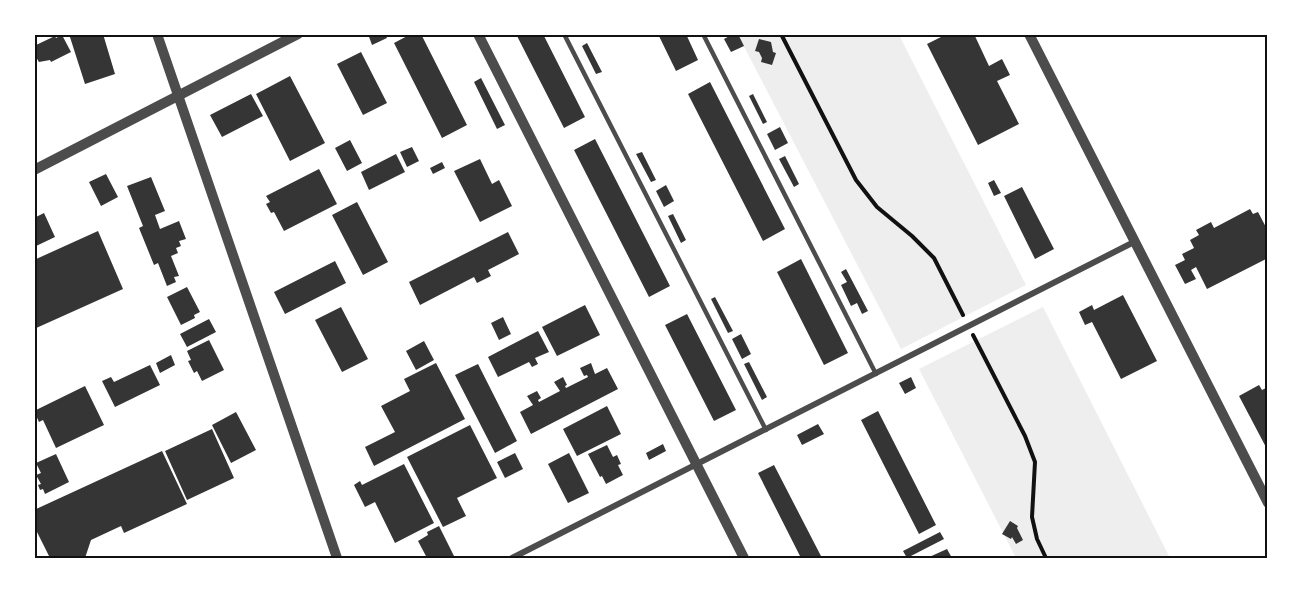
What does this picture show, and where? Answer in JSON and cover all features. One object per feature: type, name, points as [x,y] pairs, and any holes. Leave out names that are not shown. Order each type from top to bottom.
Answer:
[{"type":"street","points":[[157,34],[337,558]]},
{"type":"street","points":[[478,34],[744,558]]},
{"type":"street","points":[[1029,34],[1268,503]]},
{"type":"street","points":[[34,170],[293,36]]},
{"type":"street","points":[[512,558],[969,328],[1134,242]]},
{"type":"lane","points":[[564,34],[766,430]]},
{"type":"lane","points":[[703,34],[876,375]]},
{"type":"path","points":[[781,34],[856,180],[876,207],[912,236],[934,258],[1025,436],[1035,462],[1032,517],[1036,539],[1046,558]]},
{"type":"shaded area","points":[[738,35],[899,35],[1026,285],[901,349]]},
{"type":"shaded area","points":[[1043,307],[1170,558],[1016,558],[919,369]]},
{"type":"building","points":[[69,34],[103,34],[115,74],[85,84]]},
{"type":"building","points":[[368,34],[385,34],[387,38],[372,45]]},
{"type":"building","points":[[411,34],[421,34],[467,125],[442,138],[394,43]]},
{"type":"building","points":[[516,34],[543,34],[585,117],[564,128]]},
{"type":"building","points":[[658,34],[686,34],[698,60],[676,71]]},
{"type":"building","points":[[738,34],[744,46],[731,52],[724,39]]},
{"type":"building","points":[[947,34],[974,34],[989,66],[1002,59],[1010,75],[997,81],[1019,124],[978,145],[927,44]]},
{"type":"building","points":[[62,35],[71,52],[51,62],[50,60],[39,62],[34,54],[34,46]]},
{"type":"building","points":[[759,39],[771,42],[773,52],[776,53],[772,65],[761,62],[759,52],[755,51]]},
{"type":"building","points":[[587,43],[602,72],[596,74],[582,46]]},
{"type":"building","points":[[361,52],[387,103],[363,115],[337,64]]},
{"type":"building","points":[[290,76],[325,143],[290,161],[256,94]]},
{"type":"building","points":[[481,78],[505,125],[497,129],[474,82]]},
{"type":"building","points":[[710,82],[785,229],[763,241],[688,94]]},
{"type":"building","points":[[251,94],[263,116],[222,137],[210,115]]},
{"type":"building","points":[[753,94],[767,122],[763,124],[749,96]]},
{"type":"building","points":[[780,127],[788,143],[775,150],[767,134]]},
{"type":"building","points":[[595,139],[670,286],[649,297],[574,150]]},
{"type":"building","points":[[350,140],[362,163],[347,171],[335,148]]},
{"type":"building","points":[[412,147],[419,161],[407,167],[400,152]]},
{"type":"building","points":[[642,152],[656,180],[651,182],[636,154]]},
{"type":"building","points":[[396,154],[405,172],[369,190],[361,172]]},
{"type":"building","points":[[785,156],[799,184],[794,187],[779,159]]},
{"type":"building","points":[[480,159],[492,184],[499,180],[512,206],[480,222],[454,171]]},
{"type":"building","points":[[442,162],[445,168],[433,174],[430,168]]},
{"type":"building","points":[[319,169],[337,204],[284,231],[274,212],[271,213],[266,204],[270,202],[266,196]]},
{"type":"building","points":[[106,174],[118,197],[101,206],[89,182]]},
{"type":"building","points":[[151,177],[165,211],[155,215],[160,229],[179,221],[186,239],[179,241],[181,246],[176,248],[178,253],[171,256],[179,276],[174,277],[176,282],[167,286],[158,263],[154,265],[139,228],[143,226],[127,186]]},
{"type":"building","points":[[994,180],[1001,193],[994,196],[988,183]]},
{"type":"building","points":[[666,185],[674,201],[664,207],[656,191]]},
{"type":"building","points":[[1022,187],[1054,249],[1035,259],[1004,196]]},
{"type":"building","points":[[357,202],[388,262],[363,275],[332,215]]},
{"type":"building","points":[[1250,209],[1253,214],[1258,212],[1268,231],[1268,258],[1207,289],[1196,267],[1191,270],[1196,279],[1185,284],[1175,265],[1185,260],[1182,254],[1194,248],[1190,240],[1199,235],[1196,230],[1211,222],[1214,228]]},
{"type":"building","points":[[44,213],[55,237],[34,247],[34,218]]},
{"type":"building","points":[[673,214],[686,240],[681,243],[668,216]]},
{"type":"building","points":[[98,231],[123,289],[34,329],[34,260]]},
{"type":"building","points":[[508,232],[519,254],[488,270],[491,276],[477,283],[474,277],[420,305],[409,282]]},
{"type":"building","points":[[801,259],[848,353],[824,365],[777,272]]},
{"type":"building","points":[[335,261],[346,283],[285,314],[274,292]]},
{"type":"building","points":[[846,269],[868,311],[862,314],[857,303],[851,306],[841,285],[847,282],[841,272]]},
{"type":"building","points":[[187,287],[200,312],[194,315],[195,318],[181,325],[167,297]]},
{"type":"building","points":[[1123,295],[1157,361],[1121,379],[1092,322],[1085,325],[1079,312],[1092,305],[1094,310]]},
{"type":"building","points":[[715,297],[733,331],[728,333],[711,299]]},
{"type":"building","points":[[585,305],[600,335],[557,356],[542,327]]},
{"type":"building","points":[[341,307],[368,359],[342,372],[315,320]]},
{"type":"building","points":[[687,314],[736,410],[714,421],[665,325]]},
{"type":"building","points":[[503,317],[511,334],[499,340],[491,323]]},
{"type":"building","points":[[209,319],[216,332],[187,347],[180,334]]},
{"type":"building","points":[[538,331],[549,352],[535,358],[538,364],[532,367],[529,362],[498,377],[488,357]]},
{"type":"building","points":[[741,334],[751,354],[742,359],[732,339]]},
{"type":"building","points":[[209,340],[224,370],[202,381],[197,371],[194,373],[188,361],[191,360],[187,351]]},
{"type":"building","points":[[424,341],[434,360],[416,370],[406,351]]},
{"type":"building","points":[[171,355],[175,365],[160,373],[156,363]]},
{"type":"building","points":[[749,362],[767,397],[762,400],[744,364]]},
{"type":"building","points":[[436,363],[465,419],[374,466],[365,447],[395,432],[381,406],[410,391],[404,379]]},
{"type":"building","points":[[591,363],[595,374],[607,368],[618,389],[531,434],[520,412],[533,405],[527,396],[537,391],[541,398],[539,402],[560,391],[554,382],[563,377],[566,388],[588,377],[584,376],[580,368]]},
{"type":"building","points":[[478,364],[517,441],[495,453],[455,375]]},
{"type":"building","points":[[150,365],[160,385],[115,407],[102,381],[111,377],[114,382]]},
{"type":"building","points":[[911,377],[916,388],[905,394],[899,383]]},
{"type":"building","points":[[1259,385],[1262,390],[1268,387],[1268,451],[1239,396]]},
{"type":"building","points":[[85,386],[104,425],[56,448],[43,420],[39,422],[34,411]]},
{"type":"building","points":[[607,406],[621,434],[577,456],[563,429]]},
{"type":"building","points":[[878,411],[936,525],[919,534],[861,420]]},
{"type":"building","points":[[236,412],[256,450],[231,463],[212,425]]},
{"type":"building","points":[[818,424],[824,434],[802,445],[797,435]]},
{"type":"building","points":[[470,425],[497,478],[457,498],[466,516],[443,527],[407,457]]},
{"type":"building","points":[[212,429],[234,478],[187,500],[165,451]]},
{"type":"building","points":[[663,444],[666,451],[649,460],[646,453]]},
{"type":"building","points":[[607,445],[613,457],[617,455],[621,464],[618,465],[623,475],[606,484],[588,454]]},
{"type":"building","points":[[162,451],[187,504],[124,533],[121,526],[91,540],[85,558],[50,558],[34,526],[34,510]]},
{"type":"building","points":[[515,453],[523,469],[505,478],[497,462]]},
{"type":"building","points":[[569,453],[589,493],[568,503],[548,464]]},
{"type":"building","points":[[56,454],[69,482],[45,494],[38,485],[41,484],[36,475],[41,473],[36,463]]},
{"type":"building","points":[[404,464],[434,523],[395,543],[375,502],[365,507],[354,485],[360,481],[362,485]]},
{"type":"building","points":[[774,465],[822,558],[801,558],[758,473]]},
{"type":"building","points":[[1010,521],[1018,526],[1023,540],[1016,544],[1012,537],[1011,539],[1002,534]]},
{"type":"building","points":[[439,526],[455,558],[427,558],[418,541],[428,535],[427,532]]},
{"type":"building","points":[[940,532],[944,539],[907,558],[903,551]]},
{"type":"building","points":[[947,549],[952,558],[927,558]]}]
